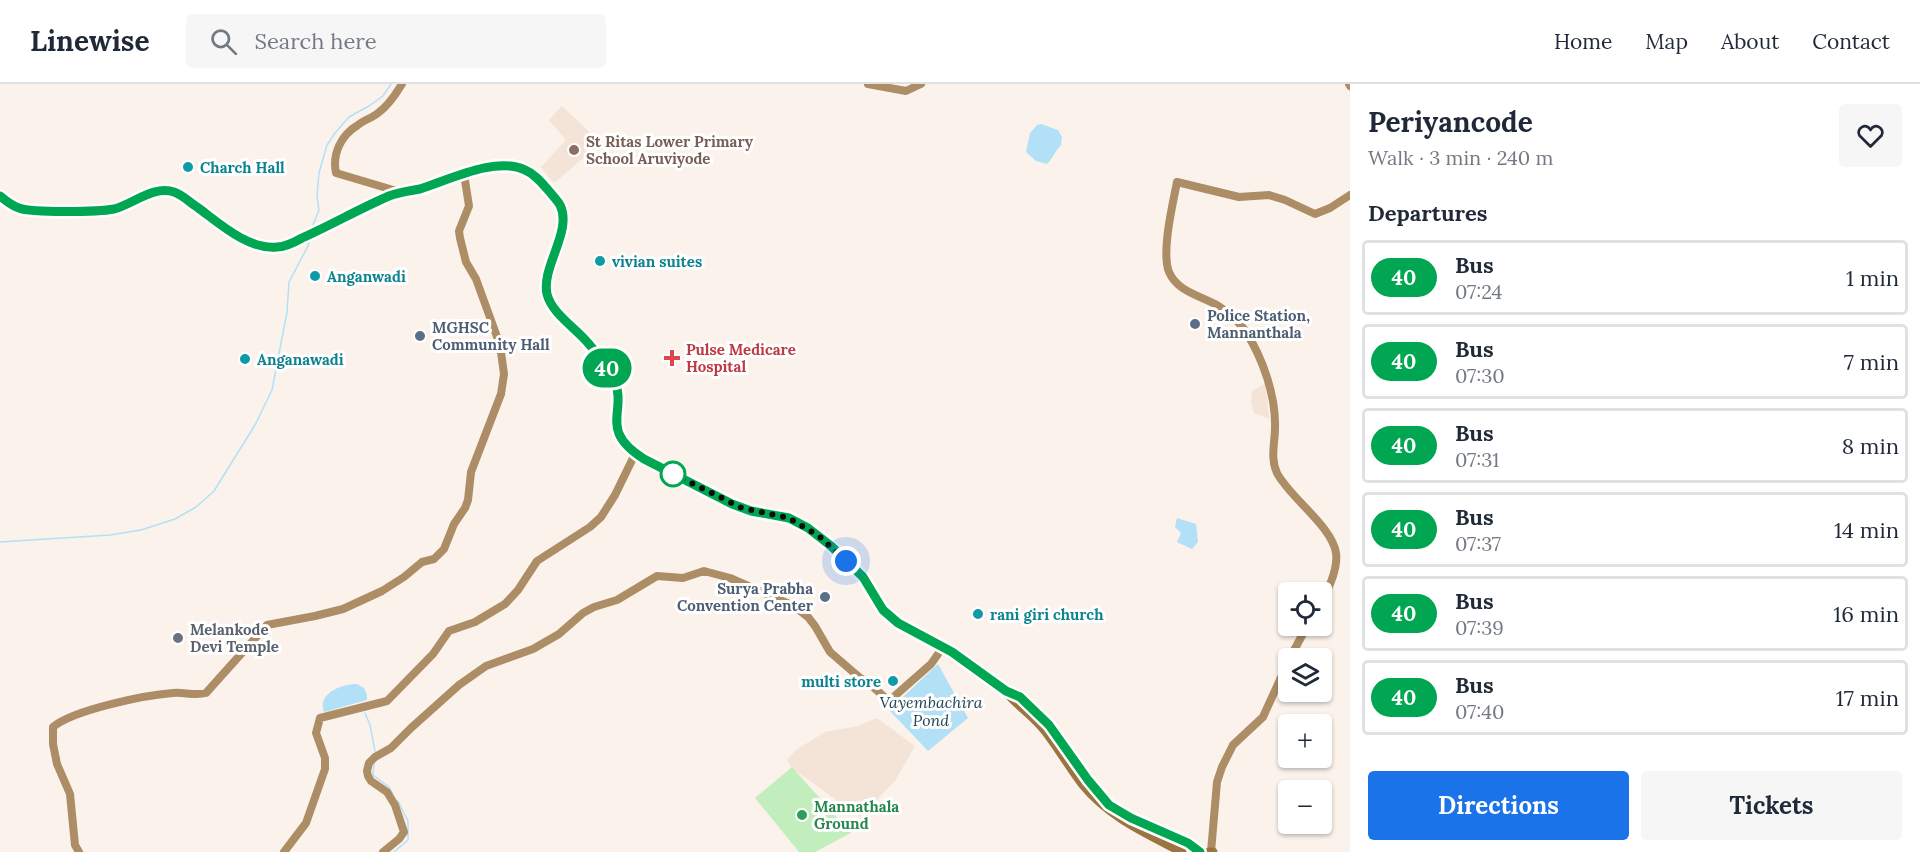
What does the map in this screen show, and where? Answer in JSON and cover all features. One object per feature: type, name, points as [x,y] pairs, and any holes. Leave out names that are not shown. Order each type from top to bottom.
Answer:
[{"type":"main road","points":[[0,196],[17,208],[26,211],[80,211],[116,209],[166,190],[184,197],[242,238],[274,248],[302,239],[400,192],[499,166],[523,169],[540,182],[561,206],[561,233],[548,276],[547,294],[553,306],[588,343],[611,374],[618,396],[617,431],[624,443],[635,454],[732,504],[751,511],[789,518],[808,528],[831,546],[863,577],[883,610],[890,617],[943,647],[1006,691],[1020,697],[1040,714],[1109,805],[1131,818],[1188,843],[1200,852]]},
{"type":"main road","points":[[1006,691],[1016,704],[1046,731],[1084,786],[1100,803],[1128,824],[1182,852]]},
{"type":"street","points":[[400,192],[336,173],[334,165],[345,134],[378,114],[402,84]]},
{"type":"street","points":[[868,84],[906,91],[921,84]]},
{"type":"street","points":[[79,852],[75,845],[70,794],[57,764],[53,744],[53,727],[62,720],[150,696],[176,693],[202,694],[216,683],[267,625],[343,609],[382,591],[422,562],[434,559],[444,549],[454,524],[468,500],[471,472],[497,404],[504,374],[500,345],[476,279],[466,262],[460,238],[459,231],[469,206],[464,174]]},
{"type":"street","points":[[1329,582],[1334,568],[1336,551],[1328,535],[1277,472],[1273,457],[1275,428],[1272,394],[1246,330],[1222,308],[1185,290],[1176,283],[1168,268],[1166,251],[1178,182],[1239,197],[1269,195],[1286,200],[1315,214],[1330,208],[1350,195]]},
{"type":"street","points":[[284,852],[306,823],[325,769],[325,758],[316,733],[321,718],[387,701],[433,654],[449,631],[475,622],[505,604],[518,590],[537,561],[602,517],[635,454]]},
{"type":"street","points":[[383,852],[404,832],[395,805],[387,792],[370,781],[367,771],[369,763],[392,748],[459,685],[486,666],[533,649],[559,634],[583,613],[617,600],[657,576],[683,578],[704,571],[730,578],[794,606],[815,626],[830,652],[859,678],[889,700],[931,664],[943,647]]},
{"type":"street","points":[[1211,852],[1217,782],[1222,767],[1233,745],[1263,717],[1278,684]]},
{"type":"shaded area","name":"St Ritas Lower Primary School Aruviyode","points":[[562,106],[601,143],[554,183],[541,167],[566,140],[549,120]]},
{"type":"shaded area","points":[[1266,383],[1269,419],[1254,413],[1251,403],[1252,391]]},
{"type":"shaded area","points":[[877,718],[915,746],[895,781],[860,817],[793,769],[787,760],[796,750],[825,732],[858,726]]},
{"type":"green space","name":"Mannathala Ground","points":[[792,767],[851,833],[815,852],[799,852],[755,798]]},
{"type":"water","points":[[1041,124],[1058,130],[1062,137],[1061,145],[1047,164],[1036,161],[1026,152],[1030,133]]},
{"type":"water","points":[[1177,518],[1196,524],[1198,542],[1192,549],[1177,542],[1181,533],[1175,527]]},
{"type":"water","name":"Vayembachira Pond","points":[[938,664],[968,718],[928,751],[889,710]]},
{"type":"water","points":[[357,684],[364,688],[367,700],[324,712],[323,705],[327,695],[338,688]]},
{"type":"waterway","points":[[311,230],[319,210],[317,196],[319,173],[327,145],[349,117],[383,96],[391,84]]},
{"type":"waterway","points":[[0,542],[110,535],[141,530],[175,519],[196,507],[214,491],[255,425],[272,390],[287,312],[289,282],[310,238]]},
{"type":"waterway","points":[[365,713],[375,751]]},
{"type":"waterway","points":[[374,764],[373,775],[389,787],[393,794]]},
{"type":"waterway","points":[[394,852],[408,840],[408,821],[398,801]]},
{"type":"bus line","name":"40","points":[[0,196],[17,208],[26,211],[108,210],[166,190],[184,197],[242,238],[264,247],[274,248],[302,239],[400,192],[418,189],[476,170],[499,166],[512,166],[525,170],[533,175],[561,206],[561,233],[548,276],[549,300],[588,343],[615,381],[618,396],[617,431],[630,450],[732,504],[751,511],[789,518],[808,528],[831,546],[863,577],[883,610],[890,617],[952,652],[1006,691],[1020,697],[1040,714],[1109,805],[1131,818],[1188,843],[1200,852]]},
{"type":"place","name":"St Ritas Lower Primary School Aruviyode","points":[[574,150]]},
{"type":"place","name":"Charch Hall","points":[[188,167]]},
{"type":"place","name":"vivian suites","points":[[600,261]]},
{"type":"place","name":"Anganwadi","points":[[315,276]]},
{"type":"place","name":"Police Station, Mannanthala","points":[[1195,324]]},
{"type":"place","name":"MGHSC Community Hall","points":[[420,336]]},
{"type":"place","name":"Pulse Medicare Hospital","points":[[672,358]]},
{"type":"place","name":"Anganawadi","points":[[245,359]]},
{"type":"place","name":"Surya Prabha Convention Center","points":[[825,597]]},
{"type":"place","name":"rani giri church","points":[[978,614]]},
{"type":"place","name":"Melankode Devi Temple","points":[[178,638]]},
{"type":"place","name":"multi store","points":[[893,681]]},
{"type":"place","name":"Mannathala Ground","points":[[802,815]]},
{"type":"route","points":[[673,474],[742,508],[789,518],[819,536],[846,561]]}]
